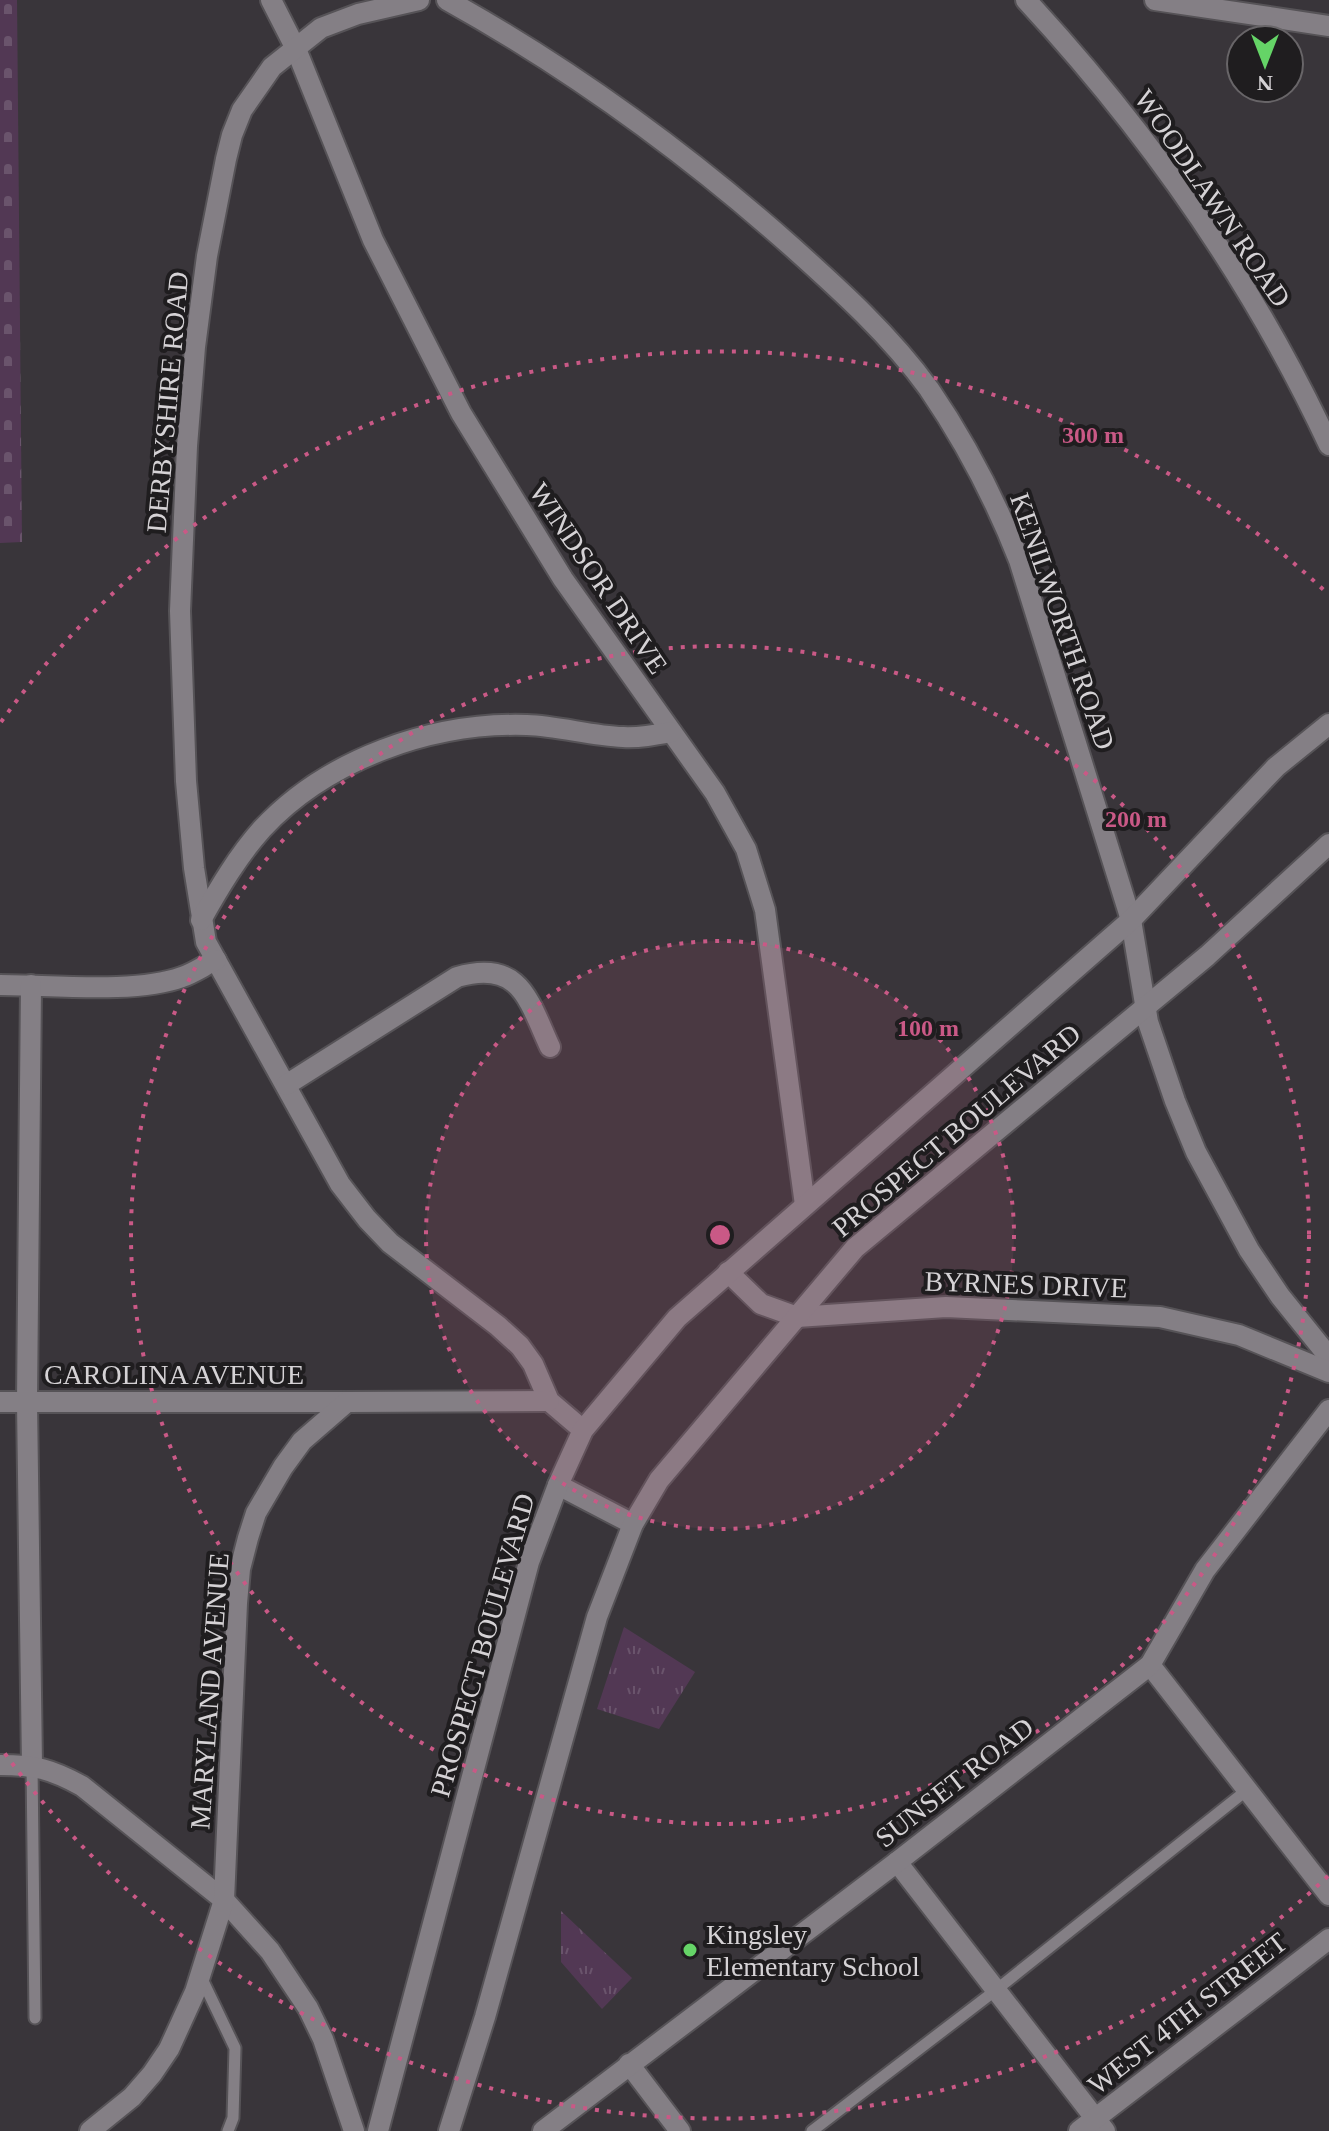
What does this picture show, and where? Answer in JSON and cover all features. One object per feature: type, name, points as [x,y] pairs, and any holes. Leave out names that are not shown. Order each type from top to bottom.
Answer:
[{"type":"street","name":"WINDSOR DRIVE","points":[[271,0],[296,49],[373,240],[461,413],[563,579],[732,820],[757,879],[765,910],[805,1205]]},
{"type":"street","name":"DERBYSHIRE ROAD","points":[[216,960],[206,942],[201,920],[186,781],[180,611],[195,347],[207,256],[232,135],[242,110],[272,67],[321,28],[358,14],[419,0]]},
{"type":"street","name":"KENILWORTH ROAD","points":[[447,0],[616,106],[726,190],[863,313],[927,387],[979,470],[1019,560],[1131,920],[1146,1007],[1156,1048],[1175,1101],[1221,1202],[1280,1296],[1329,1357]]},
{"type":"street","name":"WOODLAWN ROAD","points":[[1026,0],[1104,89],[1199,218],[1283,355],[1329,445]]},
{"type":"street","points":[[1155,0],[1329,26]]},
{"type":"street","name":"PROSPECT BOULEVARD","points":[[378,2131],[511,1623],[529,1562],[583,1430],[677,1318],[1131,920],[1276,767],[1329,724]]},
{"type":"street","points":[[201,920],[230,870],[262,829],[289,804],[355,763],[387,748],[456,729],[492,725],[563,728],[621,737],[671,732]]},
{"type":"street","name":"PROSPECT BOULEVARD","points":[[449,2131],[485,2017],[597,1617],[633,1524],[659,1480],[855,1248],[1207,956],[1329,844]]},
{"type":"street","points":[[0,985],[132,986],[159,983],[182,977],[216,960],[340,1184],[367,1219],[390,1243],[520,1346],[533,1364],[549,1401],[583,1430]]},
{"type":"street","points":[[286,1085],[457,977],[476,972],[495,972],[512,978],[525,992],[550,1047]]},
{"type":"street","points":[[31,985],[27,1402],[32,1765]]},
{"type":"street","name":"BYRNES DRIVE","points":[[728,1272],[761,1304],[797,1317],[946,1307],[1160,1317],[1239,1335],[1329,1372]]},
{"type":"street","points":[[347,1402],[549,1401]]},
{"type":"street","name":"CAROLINA AVENUE","points":[[0,1402],[347,1402]]},
{"type":"street","name":"MARYLAND AVENUE","points":[[90,2131],[132,2097],[152,2074],[184,2021],[224,1900],[237,1603],[240,1569],[248,1538],[256,1513],[283,1467],[302,1441],[347,1402]]},
{"type":"street","name":"SUNSET ROAD","points":[[543,2131],[1150,1665],[1205,1570],[1329,1410]]},
{"type":"street","points":[[558,1485],[633,1524]]},
{"type":"street","points":[[1150,1665],[1329,1895]]},
{"type":"street","points":[[0,1765],[32,1765],[61,1774],[102,1800],[224,1900],[270,1951],[308,2008],[323,2039],[354,2131]]},
{"type":"street","points":[[897,1862],[1101,2124]]},
{"type":"street","name":"WEST 4TH STREET","points":[[1079,2131],[1101,2124],[1329,1939]]},
{"type":"street","points":[[629,2064],[680,2131]]},
{"type":"lane","points":[[32,1765],[35,2018]]},
{"type":"lane","points":[[812,2131],[996,1990],[1247,1790]]},
{"type":"lane","points":[[200,1975],[235,2048],[233,2118],[228,2131]]},
{"type":"green space","points":[[0,0],[17,0],[22,542],[0,543]]},
{"type":"green space","points":[[624,1627],[695,1672],[659,1729],[597,1709]]},
{"type":"green space","points":[[561,1911],[632,1978],[602,2009],[561,1962]]},
{"type":"place","name":"Kingsley Elementary School","points":[[690,1950]]}]
